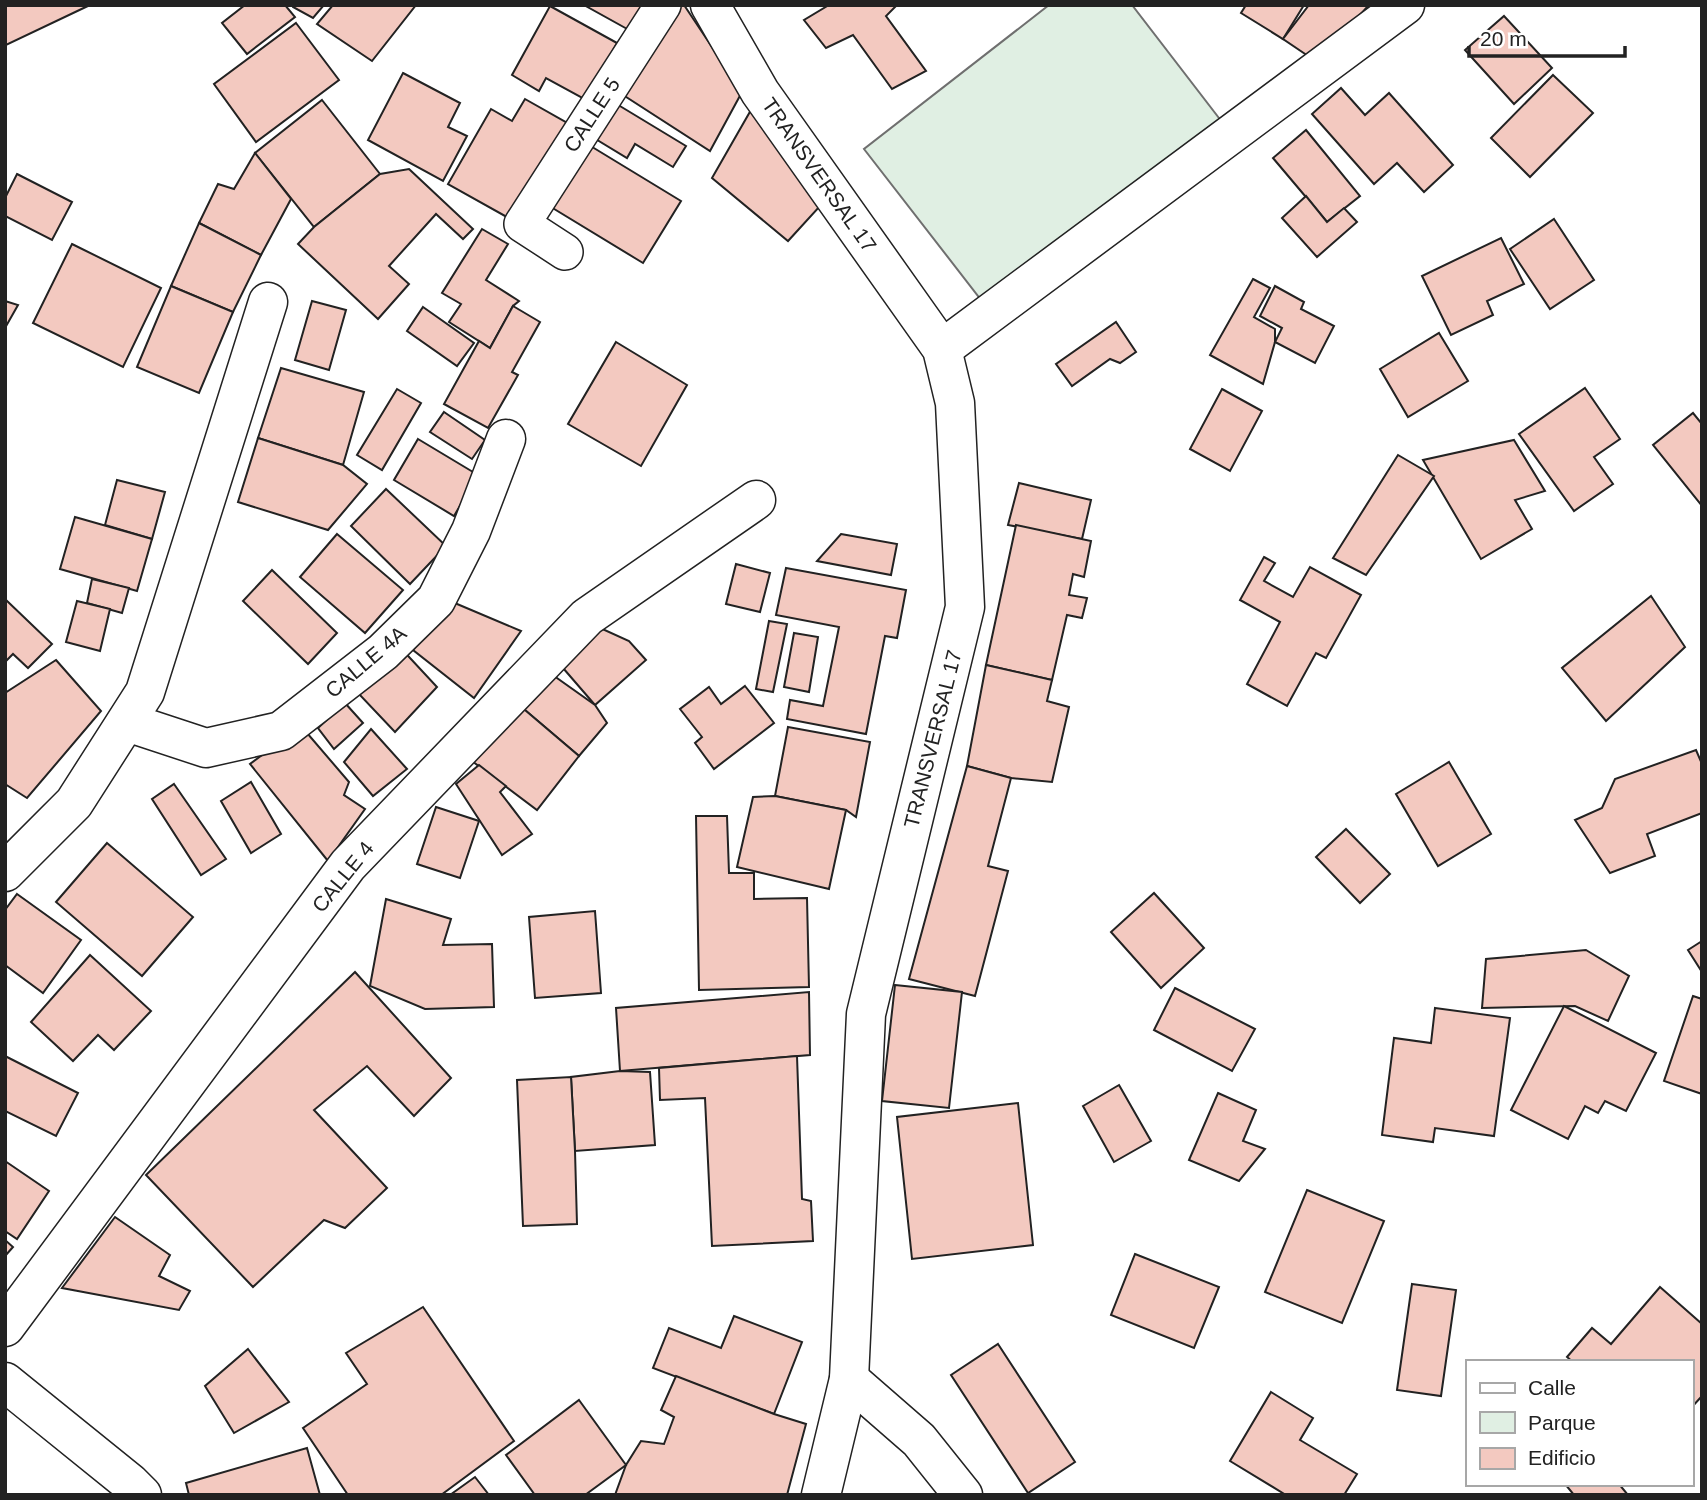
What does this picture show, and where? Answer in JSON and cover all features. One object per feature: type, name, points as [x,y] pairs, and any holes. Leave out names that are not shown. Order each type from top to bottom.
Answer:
[{"type":"street","name":"CALLE 5","points":[[565,251],[522,224],[663,5]]},
{"type":"street","name":"TRANSVERSAL 17","points":[[709,5],[760,92],[942,349],[955,403],[965,607],[866,1014],[849,1379],[821,1495]]},
{"type":"street","points":[[942,349],[1405,5]]},
{"type":"street","points":[[5,872],[74,803],[145,692],[268,302]]},
{"type":"street","name":"CALLE 4A","points":[[127,722],[206,748],[281,731],[383,652],[436,600],[471,531],[506,439]]},
{"type":"street","name":"CALLE 4","points":[[5,1327],[348,866],[587,617],[756,500]]},
{"type":"street","points":[[849,1379],[919,1440],[963,1495]]},
{"type":"street","points":[[5,1382],[120,1474],[142,1495]]},
{"type":"green space","points":[[1049,5],[1132,5],[1222,122],[985,305],[864,149]]},
{"type":"building","points":[[5,5],[90,5],[6,45]]},
{"type":"building","points":[[245,5],[285,5],[295,17],[247,54],[222,23]]},
{"type":"building","points":[[292,5],[324,5],[313,18]]},
{"type":"building","points":[[333,5],[416,5],[372,61],[317,24]]},
{"type":"building","points":[[584,5],[643,5],[629,30]]},
{"type":"building","points":[[677,5],[684,5],[742,92],[710,151],[620,93]]},
{"type":"building","points":[[829,5],[897,5],[886,16],[926,71],[892,89],[853,35],[826,48],[804,20]]},
{"type":"building","points":[[1246,5],[1304,5],[1283,39],[1241,13]]},
{"type":"building","points":[[1309,5],[1369,5],[1317,62],[1283,39]]},
{"type":"building","points":[[550,6],[617,43],[586,100],[546,78],[539,91],[512,75]]},
{"type":"building","points":[[1504,16],[1552,68],[1514,104],[1465,50]]},
{"type":"building","points":[[296,23],[339,80],[256,142],[214,84]]},
{"type":"building","points":[[403,73],[460,103],[448,127],[467,136],[443,181],[368,140]]},
{"type":"building","points":[[1553,75],[1593,113],[1530,177],[1491,138]]},
{"type":"building","points":[[1341,88],[1365,115],[1389,93],[1453,165],[1424,192],[1397,163],[1374,184],[1312,114]]},
{"type":"building","points":[[525,99],[569,124],[514,221],[448,184],[491,109],[512,121]]},
{"type":"building","points":[[322,100],[380,174],[314,227],[255,153]]},
{"type":"building","points":[[610,100],[686,146],[673,167],[635,144],[627,158],[589,135]]},
{"type":"building","points":[[755,103],[821,205],[788,241],[712,178]]},
{"type":"building","points":[[1306,130],[1360,196],[1327,222],[1273,158]]},
{"type":"building","points":[[584,142],[681,201],[643,263],[546,204]]},
{"type":"building","points":[[255,153],[291,199],[261,255],[199,223],[218,184],[234,189]]},
{"type":"building","points":[[409,169],[473,229],[463,239],[436,214],[389,266],[409,284],[378,319],[298,244],[314,227],[380,174]]},
{"type":"building","points":[[17,174],[72,202],[52,240],[5,216],[5,198]]},
{"type":"building","points":[[1306,196],[1327,222],[1344,208],[1357,222],[1317,257],[1282,218]]},
{"type":"building","points":[[1554,219],[1594,280],[1550,309],[1510,249]]},
{"type":"building","points":[[199,223],[261,255],[233,312],[171,286]]},
{"type":"building","points":[[482,229],[508,244],[486,280],[519,301],[513,306],[490,348],[449,322],[461,304],[442,293]]},
{"type":"building","points":[[1501,238],[1524,284],[1487,301],[1493,315],[1451,335],[1422,276]]},
{"type":"building","points":[[72,244],[161,288],[123,367],[33,323]]},
{"type":"building","points":[[1253,279],[1270,288],[1254,317],[1275,329],[1275,342],[1263,384],[1210,355]]},
{"type":"building","points":[[171,286],[233,312],[199,393],[137,367]]},
{"type":"building","points":[[1275,286],[1304,302],[1301,309],[1334,326],[1315,363],[1275,342],[1282,328],[1260,316]]},
{"type":"building","points":[[5,301],[18,305],[5,328]]},
{"type":"building","points":[[312,301],[346,310],[329,370],[295,360]]},
{"type":"building","points":[[513,306],[540,322],[512,372],[518,375],[488,428],[444,404],[479,341],[490,348]]},
{"type":"building","points":[[423,307],[474,343],[457,366],[407,331]]},
{"type":"building","points":[[1116,322],[1136,352],[1120,363],[1110,359],[1072,386],[1056,364]]},
{"type":"building","points":[[1439,333],[1468,381],[1408,417],[1380,369]]},
{"type":"building","points":[[616,342],[687,385],[641,466],[568,424]]},
{"type":"building","points":[[281,368],[364,392],[343,465],[258,438]]},
{"type":"building","points":[[1585,388],[1620,439],[1594,457],[1613,484],[1574,511],[1519,434]]},
{"type":"building","points":[[397,389],[421,403],[382,470],[357,455]]},
{"type":"building","points":[[1222,389],[1262,411],[1230,471],[1190,449]]},
{"type":"building","points":[[444,412],[485,440],[472,459],[430,432]]},
{"type":"building","points":[[1693,413],[1702,424],[1702,506],[1653,445]]},
{"type":"building","points":[[258,438],[343,465],[367,484],[328,530],[238,502]]},
{"type":"building","points":[[418,439],[478,475],[454,516],[394,480]]},
{"type":"building","points":[[1514,440],[1545,491],[1515,500],[1532,529],[1481,559],[1423,460]]},
{"type":"building","points":[[1398,455],[1434,476],[1366,575],[1333,558]]},
{"type":"building","points":[[117,480],[165,492],[152,539],[105,525]]},
{"type":"building","points":[[1019,483],[1091,500],[1082,539],[1008,525]]},
{"type":"building","points":[[386,489],[446,546],[410,584],[351,526]]},
{"type":"building","points":[[75,517],[152,539],[137,591],[60,569]]},
{"type":"building","points":[[1016,525],[1091,541],[1084,577],[1073,574],[1069,595],[1087,598],[1082,618],[1067,615],[1052,680],[986,665]]},
{"type":"building","points":[[337,534],[403,590],[365,633],[300,577]]},
{"type":"building","points":[[841,534],[897,544],[891,575],[817,561]]},
{"type":"building","points":[[1264,557],[1275,563],[1264,581],[1293,597],[1310,567],[1361,595],[1326,658],[1316,653],[1287,706],[1247,684],[1280,622],[1240,600]]},
{"type":"building","points":[[736,564],[770,573],[760,612],[726,604]]},
{"type":"building","points":[[786,568],[906,590],[897,638],[885,636],[866,734],[787,719],[790,700],[823,706],[839,627],[776,615]]},
{"type":"building","points":[[272,570],[337,633],[308,664],[243,601]]},
{"type":"building","points":[[92,579],[129,588],[122,613],[87,603]]},
{"type":"building","points":[[1651,596],[1685,647],[1606,721],[1562,668]]},
{"type":"building","points":[[5,599],[52,644],[28,668],[13,654],[5,662]]},
{"type":"building","points":[[77,601],[110,609],[100,651],[66,642]]},
{"type":"building","points":[[450,601],[521,631],[474,698],[413,650]]},
{"type":"building","points":[[576,617],[629,641],[646,660],[595,705],[544,646]]},
{"type":"building","points":[[769,621],[787,624],[773,692],[756,689]]},
{"type":"building","points":[[794,633],[818,637],[809,692],[784,687]]},
{"type":"building","points":[[397,644],[437,687],[395,732],[358,693]]},
{"type":"building","points":[[56,660],[101,711],[27,798],[5,784],[5,693]]},
{"type":"building","points":[[986,665],[1052,680],[1047,701],[1069,707],[1052,782],[1011,778],[967,766]]},
{"type":"building","points":[[540,666],[595,705],[607,723],[579,756],[512,699]]},
{"type":"building","points":[[745,686],[774,723],[714,769],[695,743],[702,737],[680,709],[709,687],[721,704]]},
{"type":"building","points":[[512,699],[579,756],[537,810],[464,755]]},
{"type":"building","points":[[345,703],[363,723],[334,749],[318,728]]},
{"type":"building","points":[[301,726],[349,782],[344,795],[365,809],[328,861],[250,764]]},
{"type":"building","points":[[788,727],[870,742],[856,817],[846,810],[775,796]]},
{"type":"building","points":[[371,729],[407,769],[373,796],[344,762]]},
{"type":"building","points":[[1696,750],[1702,764],[1702,813],[1647,834],[1655,856],[1610,873],[1575,820],[1602,808],[1615,779]]},
{"type":"building","points":[[1449,762],[1491,834],[1438,866],[1396,794]]},
{"type":"building","points":[[479,765],[506,786],[500,792],[532,834],[502,855],[456,784]]},
{"type":"building","points":[[967,766],[1011,778],[988,866],[1008,871],[975,996],[909,979]]},
{"type":"building","points":[[251,782],[281,834],[251,853],[221,801]]},
{"type":"building","points":[[174,784],[226,859],[201,875],[152,799]]},
{"type":"building","points":[[775,796],[846,810],[829,889],[737,867],[753,797]]},
{"type":"building","points":[[436,807],[479,821],[460,878],[417,864]]},
{"type":"building","points":[[696,816],[727,816],[729,873],[754,873],[754,899],[807,898],[809,987],[699,990]]},
{"type":"building","points":[[1346,829],[1390,874],[1360,903],[1316,857]]},
{"type":"building","points":[[107,843],[193,917],[142,976],[56,902]]},
{"type":"building","points":[[1154,893],[1204,948],[1161,988],[1111,932]]},
{"type":"building","points":[[17,894],[81,940],[43,993],[5,965],[5,910]]},
{"type":"building","points":[[386,899],[451,919],[443,945],[492,944],[494,1007],[425,1009],[370,986]]},
{"type":"building","points":[[595,911],[601,993],[535,998],[529,917]]},
{"type":"building","points":[[1702,941],[1702,972],[1688,950]]},
{"type":"building","points":[[1586,950],[1629,976],[1608,1021],[1575,1006],[1482,1008],[1486,959]]},
{"type":"building","points":[[90,955],[151,1011],[114,1050],[98,1035],[73,1061],[31,1022]]},
{"type":"building","points":[[355,972],[451,1078],[414,1116],[367,1066],[314,1110],[387,1188],[345,1228],[324,1220],[253,1287],[146,1175]]},
{"type":"building","points":[[895,985],[962,992],[949,1108],[882,1101]]},
{"type":"building","points":[[1175,988],[1255,1029],[1232,1071],[1154,1030]]},
{"type":"building","points":[[809,992],[810,1055],[620,1071],[616,1008]]},
{"type":"building","points":[[1693,996],[1702,999],[1702,1094],[1664,1081]]},
{"type":"building","points":[[1564,1006],[1656,1053],[1626,1111],[1605,1101],[1598,1113],[1585,1106],[1568,1139],[1511,1110]]},
{"type":"building","points":[[1435,1008],[1510,1018],[1494,1136],[1435,1128],[1433,1142],[1382,1135],[1394,1038],[1431,1043]]},
{"type":"building","points":[[5,1056],[78,1093],[56,1136],[5,1111]]},
{"type":"building","points":[[797,1056],[802,1199],[811,1201],[813,1241],[712,1246],[705,1098],[660,1100],[659,1068]]},
{"type":"building","points":[[620,1071],[650,1072],[655,1145],[575,1151],[571,1077]]},
{"type":"building","points":[[571,1077],[577,1224],[523,1226],[517,1080]]},
{"type":"building","points":[[1119,1085],[1151,1141],[1114,1162],[1083,1106]]},
{"type":"building","points":[[1218,1093],[1256,1110],[1243,1141],[1265,1149],[1239,1181],[1189,1160]]},
{"type":"building","points":[[1018,1103],[1033,1245],[912,1259],[897,1117]]},
{"type":"building","points":[[5,1161],[49,1191],[17,1239],[5,1231]]},
{"type":"building","points":[[1307,1190],[1384,1221],[1342,1323],[1265,1292]]},
{"type":"building","points":[[115,1217],[170,1255],[159,1276],[190,1291],[179,1310],[62,1288]]},
{"type":"building","points":[[5,1240],[13,1247],[5,1256]]},
{"type":"building","points":[[1135,1254],[1219,1287],[1194,1348],[1111,1315]]},
{"type":"building","points":[[1412,1284],[1456,1290],[1441,1396],[1397,1390]]},
{"type":"building","points":[[1660,1287],[1702,1324],[1702,1396],[1693,1406],[1693,1360],[1571,1360],[1567,1357],[1592,1328],[1611,1344]]},
{"type":"building","points":[[423,1307],[514,1441],[441,1495],[348,1495],[303,1428],[367,1384],[346,1353]]},
{"type":"building","points":[[734,1316],[802,1342],[774,1414],[653,1368],[669,1328],[721,1348]]},
{"type":"building","points":[[998,1344],[1075,1462],[1028,1493],[951,1375]]},
{"type":"building","points":[[248,1349],[289,1402],[234,1433],[205,1386]]},
{"type":"building","points":[[676,1376],[806,1424],[787,1495],[615,1495],[626,1465],[641,1441],[664,1444],[674,1417],[661,1410]]},
{"type":"building","points":[[1271,1392],[1313,1418],[1300,1440],[1357,1474],[1344,1495],[1286,1495],[1230,1461]]},
{"type":"building","points":[[579,1400],[626,1465],[585,1495],[535,1495],[506,1455]]},
{"type":"building","points":[[307,1448],[320,1495],[189,1495],[186,1483]]},
{"type":"building","points":[[475,1477],[489,1495],[450,1495]]},
{"type":"building","points":[[1567,1486],[1621,1486],[1628,1495],[1574,1495]]}]
